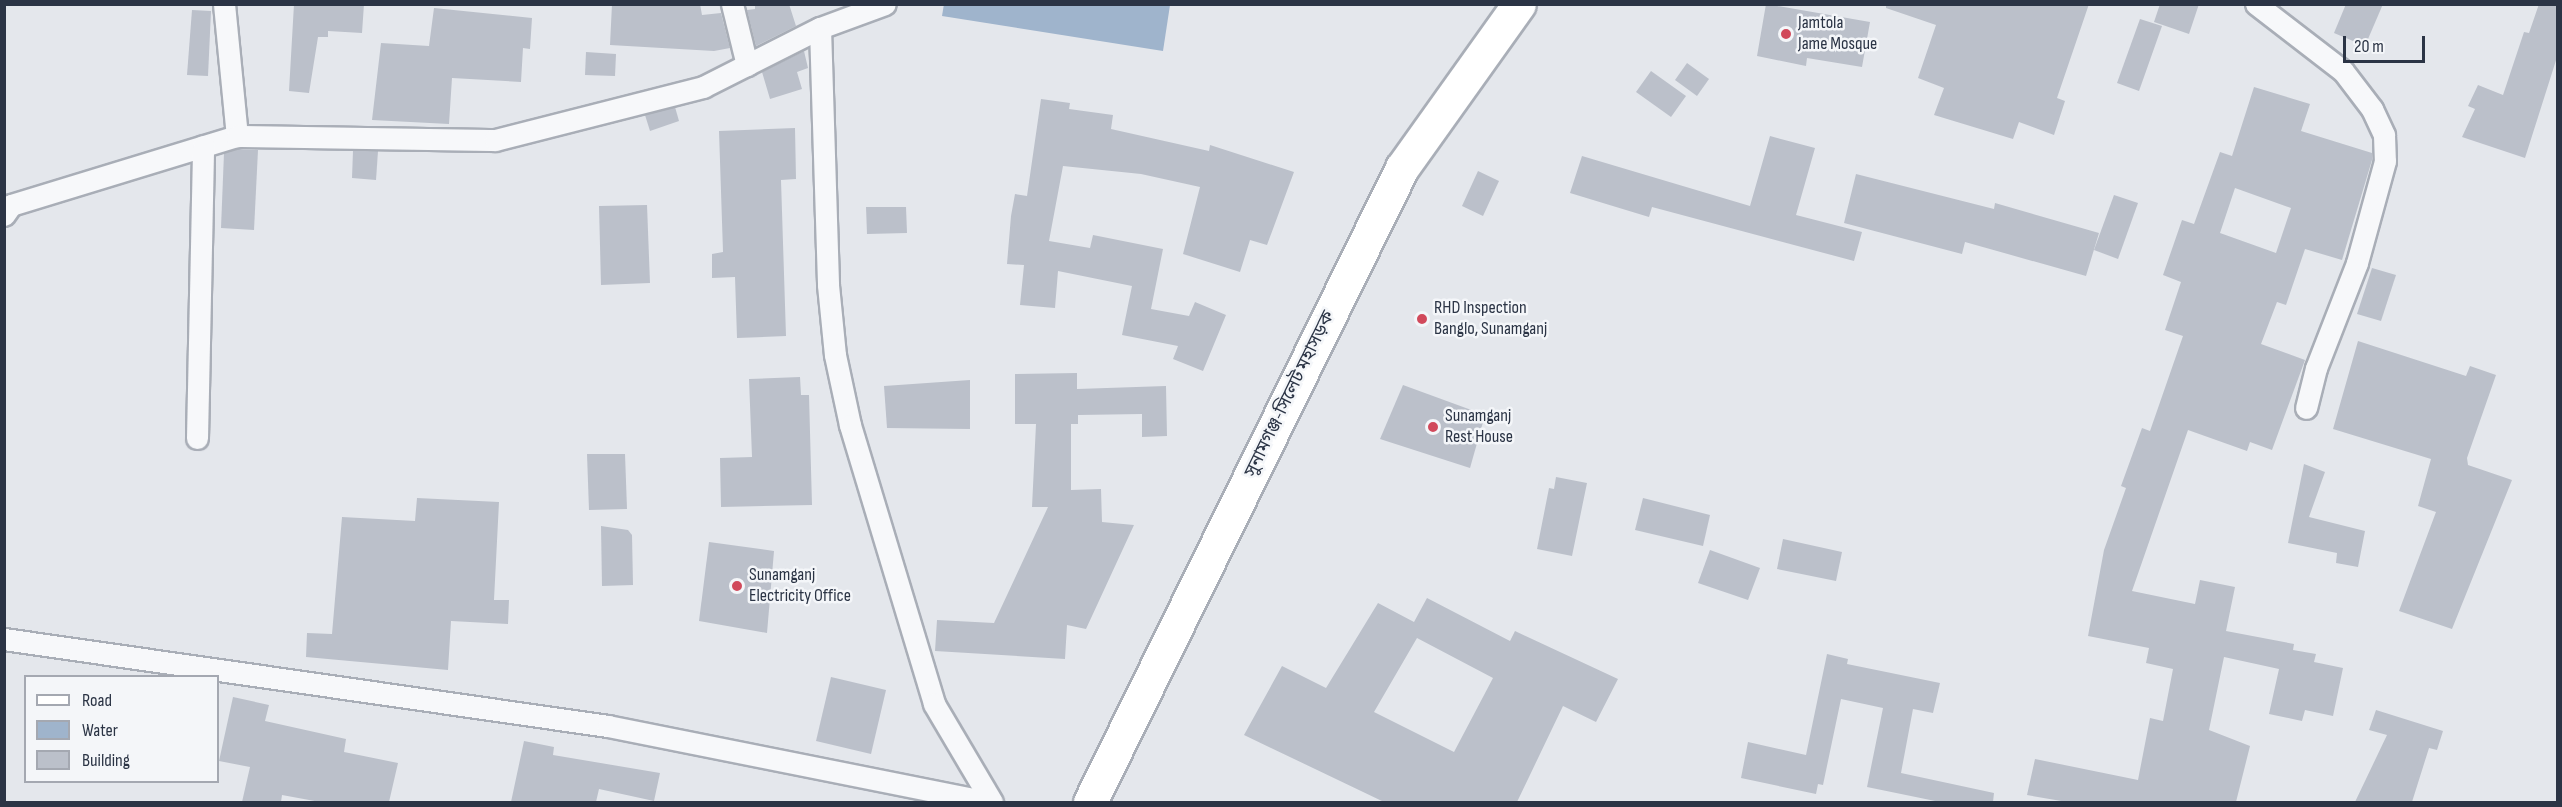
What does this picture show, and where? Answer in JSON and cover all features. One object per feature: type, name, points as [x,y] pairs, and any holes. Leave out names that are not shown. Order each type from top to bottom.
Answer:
[{"type":"main road","name":"সুনামগঞ্জ-সিলেট মহাসড়ক","points":[[1090,802],[1402,168],[1520,4]]},
{"type":"street","points":[[224,4],[237,136]]},
{"type":"street","points":[[732,4],[747,65]]},
{"type":"street","points":[[4,215],[11,205],[237,136],[495,140],[703,87],[820,28],[885,4]]},
{"type":"street","points":[[2256,4],[2343,71],[2372,109],[2384,135],[2385,161],[2358,263],[2316,368],[2306,408]]},
{"type":"street","points":[[820,28],[828,285],[835,355],[850,425],[934,704],[991,802]]},
{"type":"street","points":[[197,438],[203,146]]},
{"type":"street","points":[[4,639],[608,726],[991,802]]},
{"type":"water","points":[[944,4],[1170,5],[1163,51],[942,16]]},
{"type":"building","points":[[294,4],[364,4],[362,33],[328,31],[328,37],[318,37],[309,93],[289,91]]},
{"type":"building","points":[[612,4],[700,4],[702,15],[721,13],[730,48],[714,51],[610,45]]},
{"type":"building","points":[[755,4],[789,4],[796,26],[756,46],[747,10],[755,9]]},
{"type":"building","points":[[1766,4],[1870,22],[1862,67],[1807,58],[1806,66],[1757,56]]},
{"type":"building","points":[[1886,4],[2089,4],[2057,98],[2065,101],[2054,135],[2019,122],[2013,139],[1934,115],[1944,88],[1918,78],[1936,25],[1886,8]]},
{"type":"building","points":[[2160,4],[2199,4],[2189,34],[2154,22]]},
{"type":"building","points":[[2346,4],[2383,4],[2365,46],[2334,33]]},
{"type":"building","points":[[2539,4],[2558,4],[2558,54],[2525,158],[2462,137],[2475,109],[2468,106],[2478,85],[2503,95],[2524,32],[2529,33]]},
{"type":"building","points":[[434,8],[532,18],[530,49],[523,48],[521,82],[452,78],[449,124],[372,120],[381,43],[429,46]]},
{"type":"building","points":[[192,10],[211,11],[208,76],[187,75]]},
{"type":"building","points":[[2140,19],[2162,26],[2139,91],[2117,83]]},
{"type":"building","points":[[804,51],[808,68],[797,72],[802,89],[770,99],[762,72]]},
{"type":"building","points":[[586,52],[616,54],[615,76],[585,75]]},
{"type":"building","points":[[1687,63],[1709,79],[1697,96],[1675,80]]},
{"type":"building","points":[[1651,71],[1686,96],[1671,117],[1636,92]]},
{"type":"building","points":[[2254,87],[2310,104],[2301,131],[2372,153],[2372,160],[2342,260],[2305,249],[2286,305],[2277,302],[2261,344],[2305,360],[2272,450],[2250,442],[2247,451],[2188,430],[2132,591],[2195,604],[2200,580],[2235,587],[2226,631],[2294,644],[2293,650],[2316,654],[2314,662],[2343,668],[2333,716],[2305,710],[2302,721],[2269,714],[2279,669],[2224,657],[2209,730],[2250,746],[2236,802],[2067,802],[2027,795],[2035,759],[2138,780],[2150,718],[2163,721],[2173,669],[2146,663],[2149,648],[2088,636],[2104,550],[2126,488],[2121,486],[2142,428],[2150,431],[2183,336],[2165,330],[2181,282],[2163,275],[2182,220],[2194,224],[2220,152],[2232,156]],"holes":[[[2235,188],[2291,208],[2276,253],[2220,233]]]},
{"type":"building","points":[[1041,99],[1070,103],[1069,109],[1113,115],[1111,129],[1209,151],[1210,145],[1294,172],[1267,245],[1250,240],[1240,272],[1183,254],[1200,187],[1141,174],[1063,166],[1049,241],[1090,248],[1093,235],[1163,249],[1151,309],[1189,316],[1195,302],[1226,315],[1203,371],[1173,359],[1178,346],[1122,335],[1132,286],[1058,271],[1055,308],[1020,305],[1024,265],[1007,264],[1011,216],[1015,194],[1027,196]]},
{"type":"building","points":[[675,107],[679,121],[650,131],[645,115]]},
{"type":"building","points":[[795,128],[796,179],[781,180],[786,336],[737,338],[735,277],[712,278],[712,254],[723,252],[719,131]]},
{"type":"building","points":[[1770,136],[1815,148],[1796,215],[1862,232],[1854,261],[1652,207],[1649,217],[1570,193],[1582,156],[1750,206]]},
{"type":"building","points":[[239,149],[258,150],[254,230],[221,228],[224,153]]},
{"type":"building","points":[[353,151],[378,151],[376,180],[352,178]]},
{"type":"building","points":[[1478,171],[1499,181],[1483,216],[1462,206]]},
{"type":"building","points":[[1856,174],[1994,209],[1995,203],[2099,233],[2086,276],[1965,242],[1962,254],[1844,223]]},
{"type":"building","points":[[2114,195],[2138,203],[2118,259],[2094,250]]},
{"type":"building","points":[[647,205],[650,283],[601,285],[599,206]]},
{"type":"building","points":[[866,207],[906,207],[907,233],[867,234]]},
{"type":"building","points":[[2372,268],[2396,275],[2381,321],[2357,314]]},
{"type":"building","points":[[2358,341],[2466,376],[2470,366],[2496,375],[2467,458],[2468,465],[2512,480],[2452,629],[2399,611],[2436,512],[2418,506],[2431,459],[2333,429]]},
{"type":"building","points":[[1077,373],[1077,389],[1166,386],[1167,436],[1142,437],[1142,414],[1078,415],[1078,424],[1071,424],[1071,490],[1101,489],[1102,522],[1134,525],[1086,629],[1067,625],[1065,659],[935,651],[937,620],[994,623],[1048,507],[1032,507],[1036,424],[1015,424],[1015,374]]},
{"type":"building","points":[[800,377],[801,395],[809,395],[812,505],[721,507],[720,458],[752,457],[749,379]]},
{"type":"building","points":[[970,380],[970,429],[887,428],[884,386]]},
{"type":"building","name":"Sunamganj Rest House","points":[[1403,385],[1485,415],[1470,468],[1380,439]]},
{"type":"building","points":[[587,454],[625,454],[627,509],[589,510]]},
{"type":"building","points":[[2304,464],[2325,472],[2309,517],[2365,531],[2358,567],[2336,563],[2337,553],[2288,543]]},
{"type":"building","points":[[1556,477],[1587,483],[1572,556],[1537,549],[1549,488],[1554,489]]},
{"type":"building","points":[[417,498],[499,502],[494,600],[509,600],[508,624],[451,621],[448,670],[306,657],[307,633],[332,634],[342,517],[415,521]]},
{"type":"building","points":[[1643,498],[1710,515],[1703,546],[1635,530]]},
{"type":"building","points":[[601,526],[628,530],[632,535],[633,585],[602,586]]},
{"type":"building","points":[[1783,539],[1842,552],[1836,581],[1777,569]]},
{"type":"building","name":"Sunamganj Electricity Office","points":[[709,542],[774,551],[767,633],[699,621]]},
{"type":"building","points":[[1710,550],[1760,568],[1748,600],[1698,583]]},
{"type":"building","points":[[1427,598],[1510,641],[1515,631],[1618,679],[1596,722],[1563,706],[1517,802],[1384,802],[1244,735],[1282,666],[1326,688],[1378,603],[1414,622]],"holes":[[[1417,638],[1493,678],[1454,752],[1374,712]]]},
{"type":"building","points":[[1827,654],[1848,659],[1847,664],[1940,683],[1933,713],[1913,709],[1901,773],[1994,793],[1993,802],[1940,802],[1867,787],[1883,708],[1841,699],[1823,785],[1818,784],[1816,794],[1741,778],[1748,742],[1806,755]]},
{"type":"building","points":[[831,677],[886,690],[871,754],[816,741]]},
{"type":"building","points":[[233,697],[269,705],[265,721],[346,739],[344,752],[398,763],[389,802],[320,802],[282,795],[281,802],[242,802],[250,767],[219,761]]},
{"type":"building","points":[[2376,710],[2443,731],[2437,750],[2429,748],[2412,802],[2355,802],[2387,735],[2369,730]]},
{"type":"building","points":[[524,741],[554,747],[553,755],[660,773],[654,801],[599,789],[596,802],[511,802]]},
{"type":"place","name":"Jamtola Jame Mosque","points":[[1786,34]]},
{"type":"place","name":"RHD Inspection Banglo, Sunamganj","points":[[1422,319]]},
{"type":"place","name":"Sunamganj Rest House","points":[[1433,427]]},
{"type":"place","name":"Sunamganj Electricity Office","points":[[737,586]]}]
